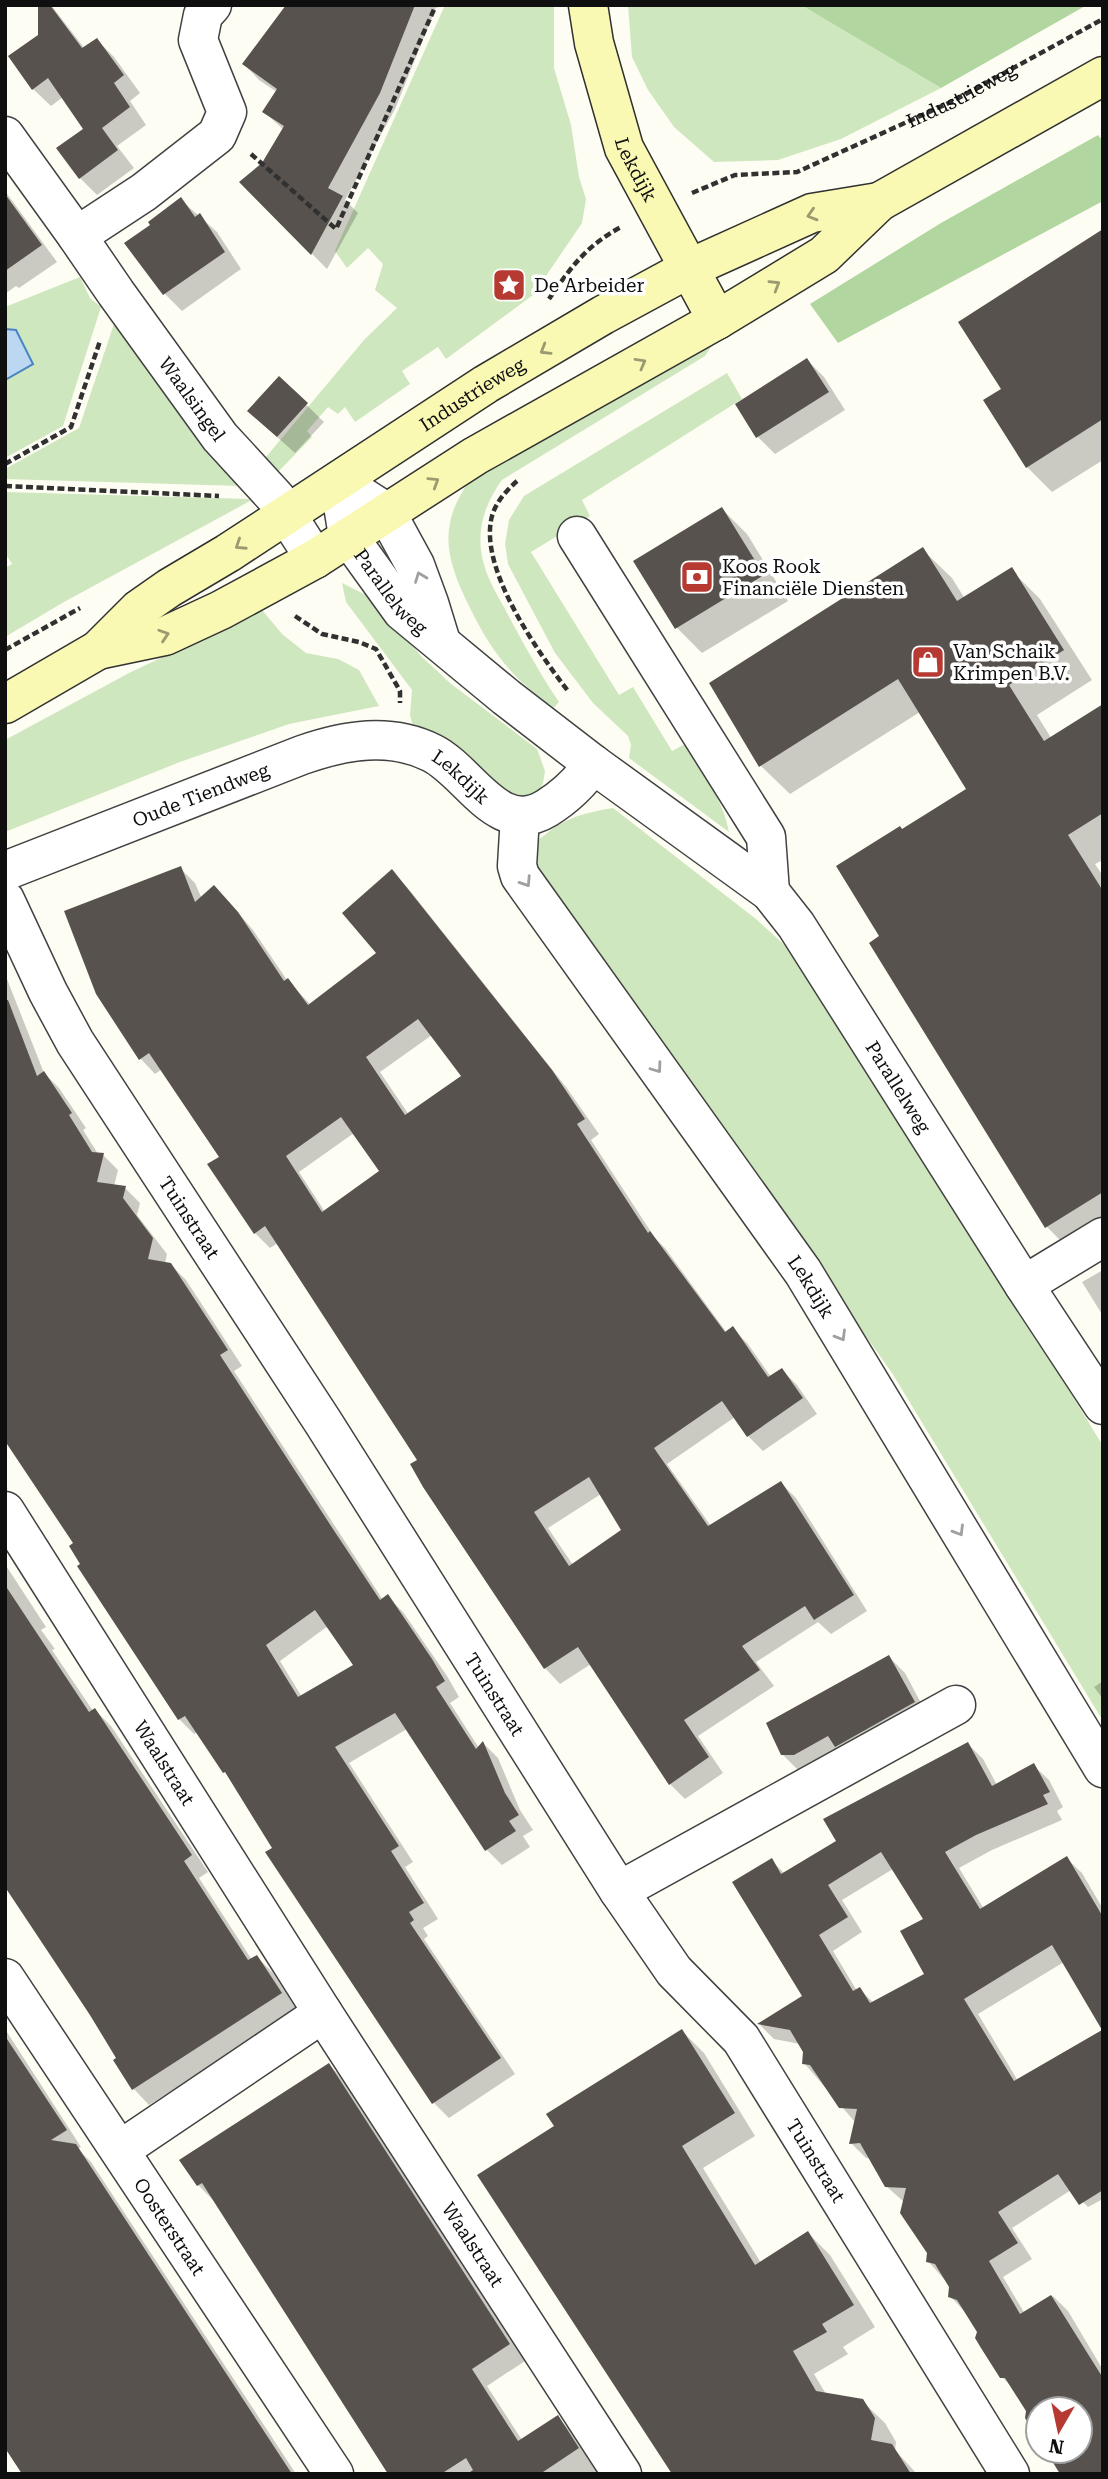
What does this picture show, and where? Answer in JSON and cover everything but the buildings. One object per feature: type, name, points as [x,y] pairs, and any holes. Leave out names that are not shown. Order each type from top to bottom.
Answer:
[{"type":"street","points":[[77,236],[144,192],[217,135],[227,111],[198,40],[203,15],[212,5]]},
{"type":"street","name":"Lekdijk","points":[[587,5],[594,43],[624,148],[716,320]]},
{"type":"street","name":"Industrieweg","points":[[98,650],[165,636],[221,610],[315,559],[475,456],[824,256],[879,202],[1103,76]]},
{"type":"street","name":"Waalsingel","points":[[5,136],[220,437],[281,507],[315,559]]},
{"type":"street","name":"Industrieweg","points":[[5,704],[98,650],[139,609],[281,507],[339,481],[486,384],[603,315],[688,270],[812,213],[879,202]]},
{"type":"street","name":"Parallelweg","points":[[339,481],[386,512],[415,565],[441,642]]},
{"type":"street","name":"Parallelweg","points":[[339,481],[348,536],[402,611],[506,697],[593,764],[769,892],[796,925],[1103,1405]]},
{"type":"street","points":[[577,536],[766,837],[769,892]]},
{"type":"street","name":"Oude Tiendweg","points":[[5,871],[331,745],[358,739],[400,742]]},
{"type":"street","name":"Lekdijk","points":[[400,742],[433,753],[502,811],[520,816],[517,866],[520,876],[803,1272],[1103,1768]]},
{"type":"street","points":[[520,816],[535,815],[559,800],[580,783],[593,764]]},
{"type":"street","name":"Tuinstraat","points":[[5,900],[48,992],[75,1042],[323,1422],[619,1891],[674,1970],[741,2039],[1010,2474]]},
{"type":"street","points":[[1024,1285],[1103,1237]]},
{"type":"street","name":"Waalstraat","points":[[5,1511],[323,2013],[622,2474]]},
{"type":"street","points":[[619,1891],[956,1705]]},
{"type":"street","name":"Oosterstraat","points":[[5,1978],[334,2474]]},
{"type":"street","points":[[120,2150],[323,2013]]},
{"type":"path","points":[[220,126],[336,229],[436,5]]},
{"type":"path","name":"Industrieweg","points":[[656,207],[735,175],[797,172],[953,100],[1103,19]]},
{"type":"path","points":[[5,464],[71,427],[116,293]]},
{"type":"path","points":[[5,486],[281,507]]},
{"type":"path","points":[[492,516],[489,536],[505,590],[524,628],[571,695]]},
{"type":"path","points":[[273,582],[297,618],[321,634],[359,642],[376,649],[400,691],[400,742]]},
{"type":"green space","points":[[445,5],[554,5],[554,68],[571,125],[579,177],[586,199],[582,223],[533,295],[446,359],[438,347],[402,371],[410,384],[355,422],[345,407],[338,414],[328,407],[307,431],[312,437],[275,475],[261,463],[364,340],[397,308],[375,290],[383,264],[368,248],[347,268],[335,251]]},
{"type":"green space","points":[[628,5],[801,5],[941,88],[841,139],[778,160],[714,162],[674,127],[648,90],[632,57]]},
{"type":"green space","points":[[801,5],[1087,5],[941,88]]},
{"type":"green space","points":[[1098,135],[1103,141],[1103,201],[838,343],[810,304],[941,223]]},
{"type":"green space","points":[[80,277],[90,298],[101,307],[63,426],[5,458],[5,380],[33,364],[16,330],[5,329],[5,307]]},
{"type":"green space","points":[[116,318],[240,486],[5,479],[5,469],[79,428]]},
{"type":"green space","points":[[712,340],[705,356],[502,480],[488,504],[480,540],[484,566],[518,633],[559,702],[554,708],[526,686],[504,663],[477,623],[461,589],[451,558],[448,543],[453,512],[470,480]]},
{"type":"green space","points":[[727,373],[742,399],[582,500],[590,516],[531,552],[619,695],[633,687],[672,751],[685,744],[717,797],[729,832],[629,758],[631,745],[628,736],[593,703],[555,653],[508,564],[505,544],[509,520],[524,496]]},
{"type":"green space","points":[[5,492],[250,501],[5,637],[5,568],[12,564],[5,553]]},
{"type":"green space","points":[[342,583],[372,598],[421,656],[450,683],[537,749],[545,771],[538,794],[528,798],[512,797],[415,734],[410,715],[412,690],[346,602]]},
{"type":"green space","points":[[262,610],[282,634],[306,653],[338,659],[359,670],[379,706],[289,724],[180,762],[5,832],[5,740],[129,673]]},
{"type":"green space","points":[[613,808],[756,919],[801,960],[885,1089],[1103,1446],[1103,1721],[892,1373],[534,868],[531,846],[542,837],[568,820]]},
{"type":"water","points":[[5,329],[16,330],[33,364],[5,380]]},
{"type":"place","name":"De Arbeider","points":[[509,285]]},
{"type":"place","name":"Koos Rook Financiële Diensten","points":[[697,577]]},
{"type":"place","name":"Van Schaik Krimpen B.V.","points":[[928,662]]}]
